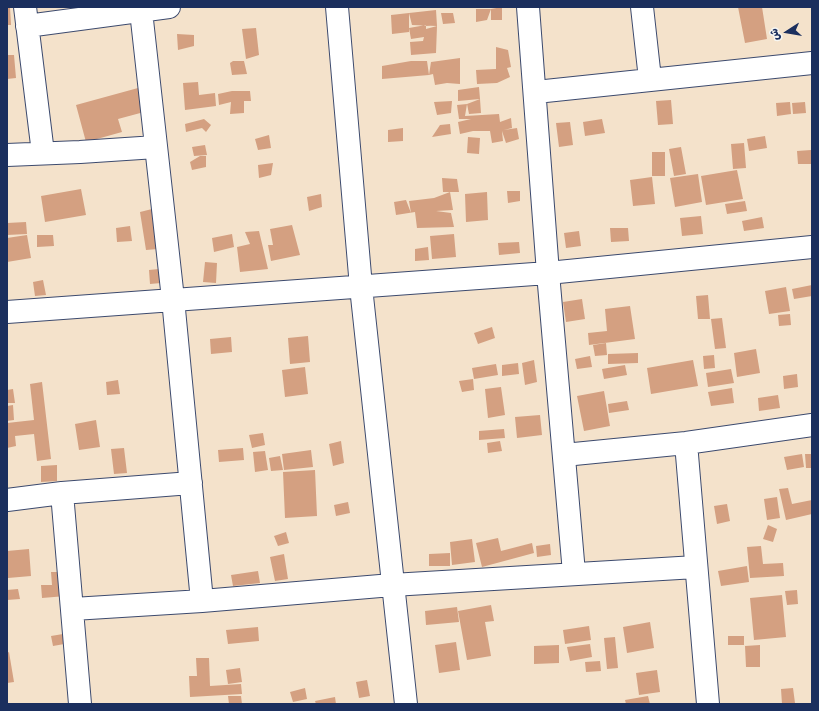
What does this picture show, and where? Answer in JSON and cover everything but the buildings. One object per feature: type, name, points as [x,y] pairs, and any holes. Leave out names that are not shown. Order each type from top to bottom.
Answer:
[{"type":"street","points":[[43,153],[26,16],[141,11],[169,7]]},
{"type":"street","points":[[336,7],[361,287],[406,704]]},
{"type":"street","points":[[528,7],[536,92],[548,273],[574,574]]},
{"type":"street","points":[[642,7],[650,79]]},
{"type":"street","points":[[141,11],[173,299],[202,601]]},
{"type":"street","points":[[536,92],[812,63]]},
{"type":"street","points":[[7,155],[156,147]]},
{"type":"street","points":[[7,312],[548,273],[812,247]]},
{"type":"street","points":[[564,455],[686,443],[812,426]]},
{"type":"street","points":[[686,443],[708,704]]},
{"type":"street","points":[[7,500],[62,493],[190,482]]},
{"type":"street","points":[[62,493],[80,704]]},
{"type":"street","points":[[73,609],[202,601],[392,585],[696,567]]}]
